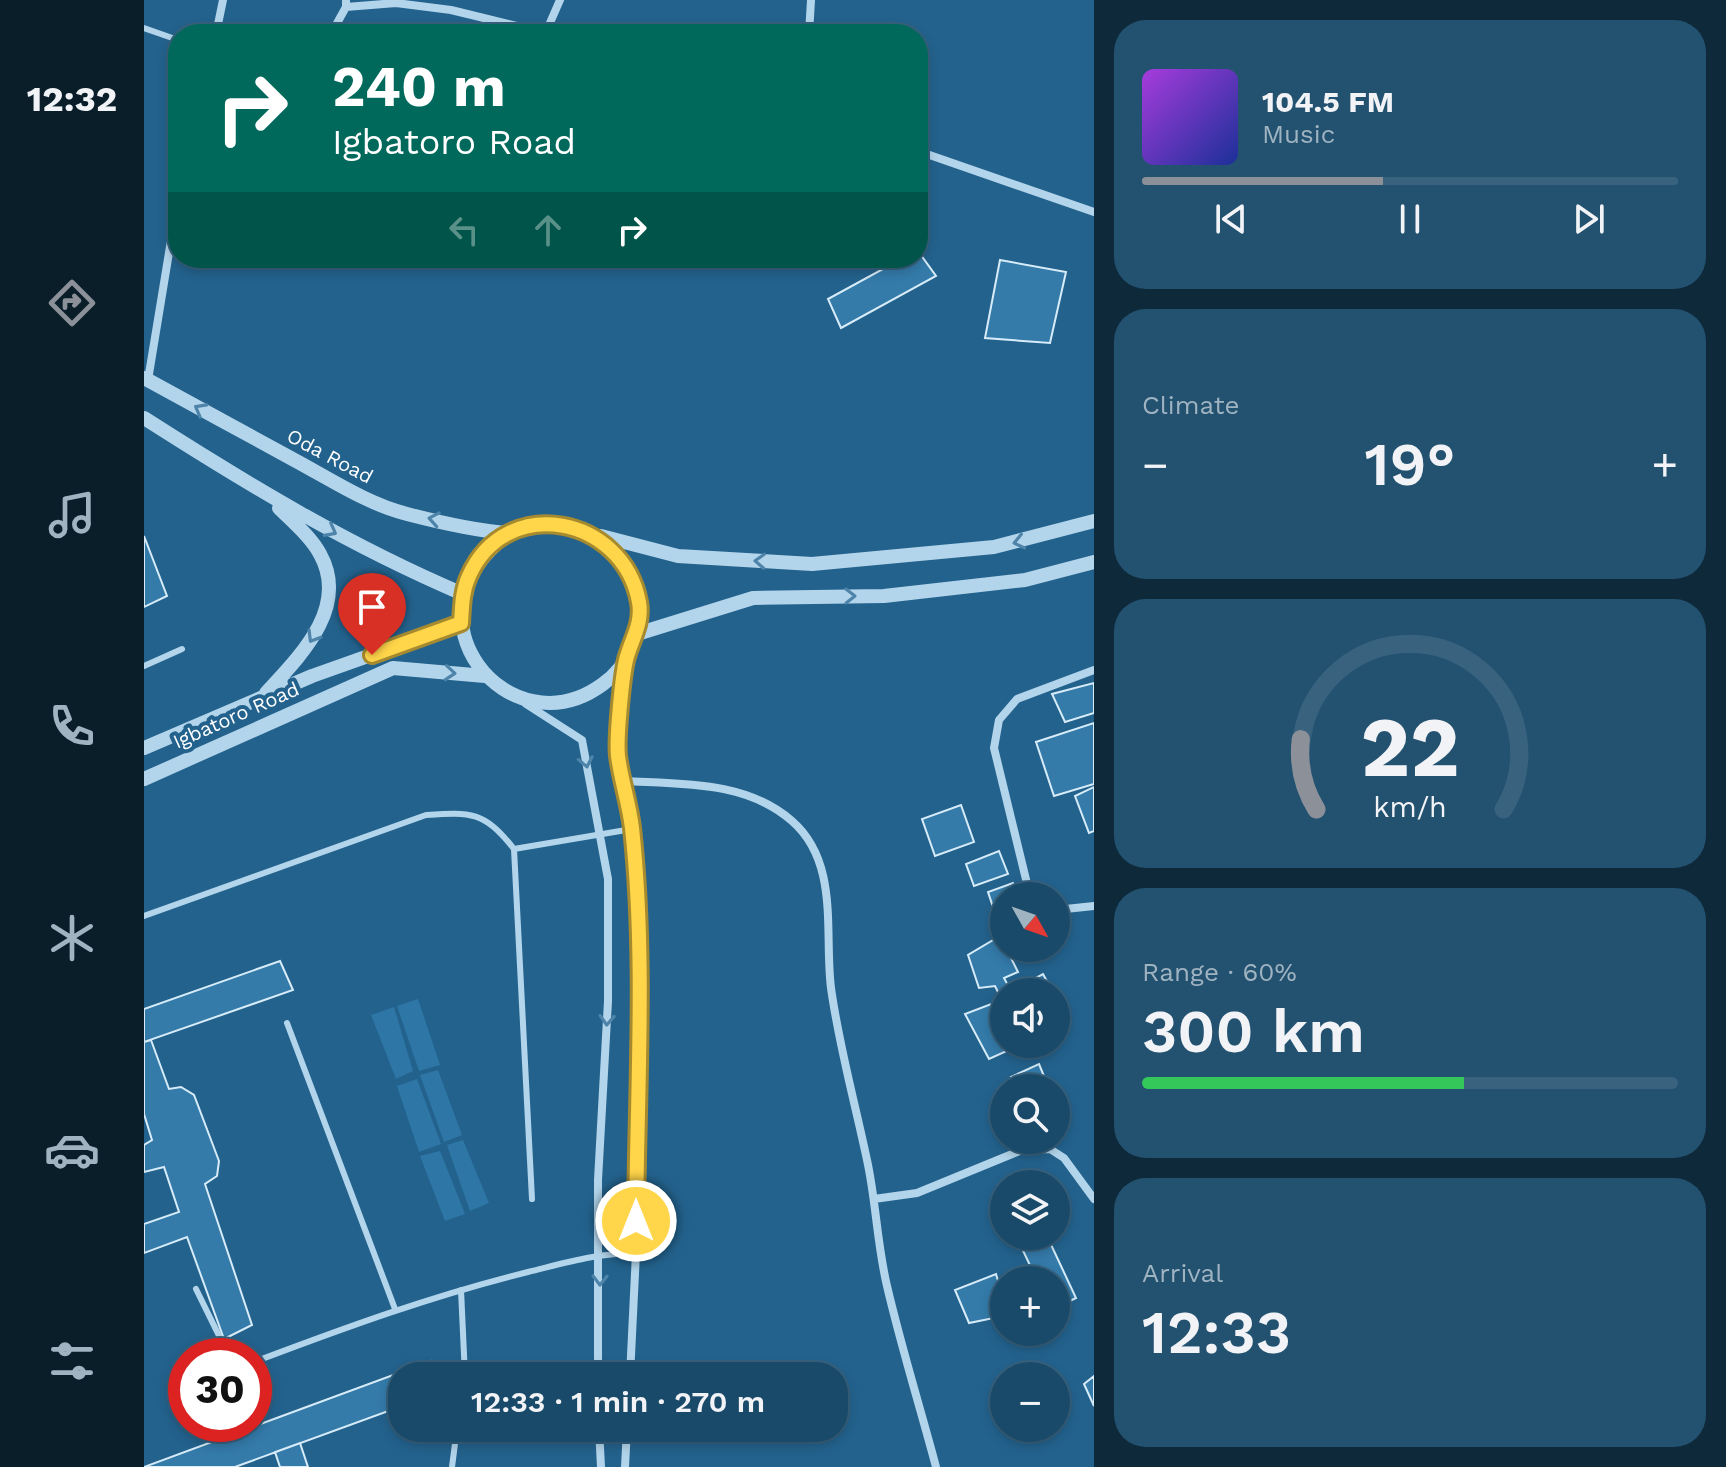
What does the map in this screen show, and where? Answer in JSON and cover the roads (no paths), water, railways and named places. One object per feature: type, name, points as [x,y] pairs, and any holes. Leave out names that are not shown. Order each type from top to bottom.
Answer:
[{"type":"street","points":[[218,24],[223,0]]},
{"type":"street","points":[[551,24],[560,0]]},
{"type":"street","points":[[810,24],[811,0]]},
{"type":"street","points":[[336,24],[346,4],[409,4],[510,24]]},
{"type":"street","points":[[928,154],[1094,212]]},
{"type":"street","points":[[146,379],[168,257]]},
{"type":"street","name":"Oda Road","points":[[146,379],[351,493],[405,514],[510,533]]},
{"type":"street","points":[[144,418],[270,499],[389,563],[463,594]]},
{"type":"street","points":[[262,697],[309,645],[325,617],[328,594],[326,570],[320,554],[270,499]]},
{"type":"street","points":[[598,1362],[598,1180],[608,1001],[608,879],[582,740],[485,676],[469,652],[461,623],[463,594],[470,573],[487,550],[510,533],[538,524],[566,525],[678,556],[812,564],[994,547],[1094,521]]},
{"type":"street","points":[[593,534],[616,552],[632,577],[639,605],[637,634],[626,660],[618,755],[632,829],[637,972],[636,1253],[631,1362]]},
{"type":"street","points":[[637,634],[753,598],[900,594],[1025,580],[1094,562]]},
{"type":"street","name":"Igbatoro Road","points":[[144,748],[262,697],[461,623]]},
{"type":"street","points":[[512,694],[543,703],[575,699],[604,684],[626,660]]},
{"type":"street","name":"Igbatoro Road","points":[[144,779],[393,668],[485,676]]},
{"type":"street","points":[[1027,882],[994,748],[999,720],[1017,699],[1094,670]]},
{"type":"street","points":[[625,781],[694,784],[734,791],[766,804],[793,822],[810,845],[827,888],[831,987],[874,1199],[886,1283],[936,1467]]},
{"type":"street","points":[[1070,909],[1094,906]]},
{"type":"street","points":[[874,1199],[917,1193],[1022,1150],[1050,1149],[1064,1158],[1094,1199]]},
{"type":"street","points":[[600,1442],[601,1467]]},
{"type":"street","points":[[625,1467],[626,1442]]},
{"type":"lane","points":[[144,28],[168,36]]},
{"type":"lane","points":[[144,666],[182,649]]},
{"type":"lane","points":[[144,916],[426,815],[470,812],[500,831],[514,849],[532,1199]]},
{"type":"lane","points":[[514,849],[632,829]]},
{"type":"lane","points":[[287,1023],[395,1309]]},
{"type":"lane","points":[[272,1355],[395,1309],[461,1290],[600,1253],[636,1253]]},
{"type":"lane","points":[[196,1289],[220,1338]]},
{"type":"lane","points":[[461,1290],[464,1362]]},
{"type":"lane","points":[[452,1467],[455,1442]]}]
